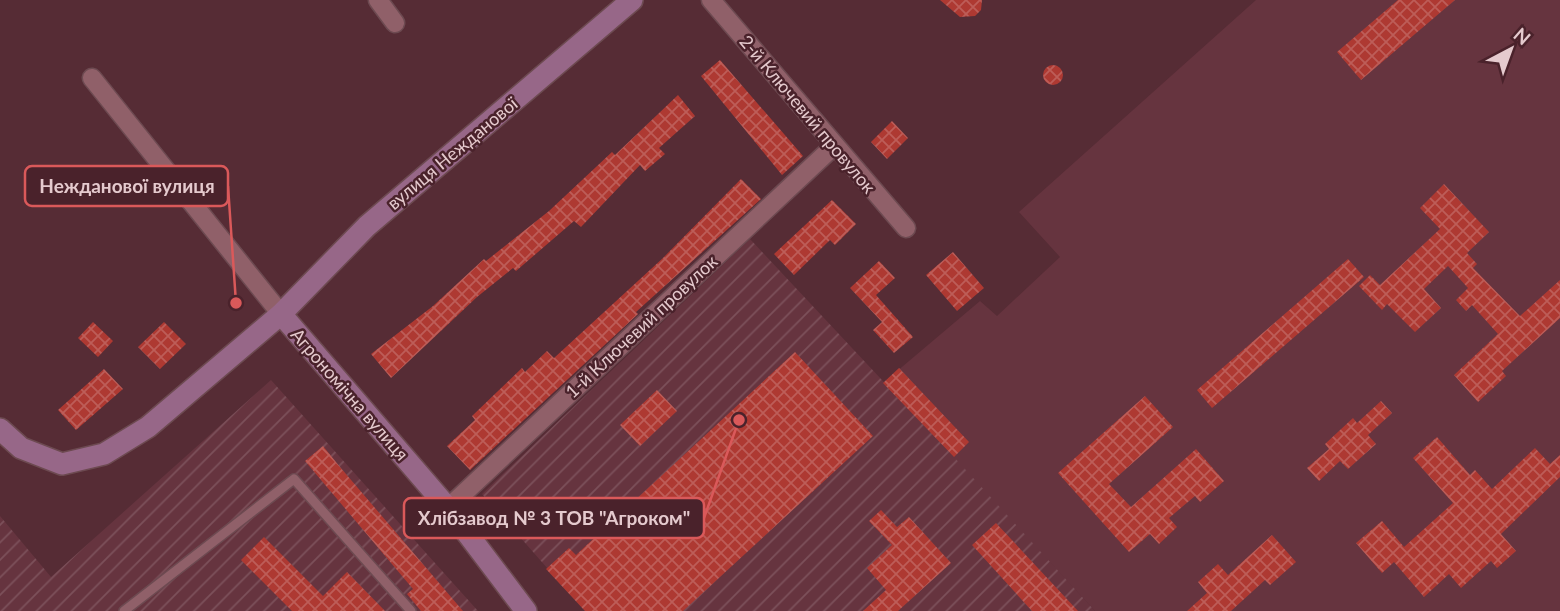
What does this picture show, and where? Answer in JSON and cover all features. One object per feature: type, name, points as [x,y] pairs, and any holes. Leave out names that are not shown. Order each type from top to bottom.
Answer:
[{"type":"street","points":[[378,0],[395,23]]},
{"type":"street","name":"вулиця Нежданової","points":[[281,314],[367,226],[632,0]]},
{"type":"street","name":"2-й Ключевий провулок","points":[[711,0],[905,228]]},
{"type":"street","points":[[92,78],[281,314]]},
{"type":"street","name":"1-й Ключевий провулок","points":[[448,508],[835,145]]},
{"type":"street","name":"Агрономічна вулиця","points":[[0,429],[21,448],[62,464],[104,454],[167,413],[281,314],[448,508],[526,611]]},
{"type":"lane","points":[[124,611],[294,479],[411,611]]},
{"type":"shaded area","points":[[1256,0],[1560,0],[1560,611],[1095,611],[883,383],[980,301],[997,316],[1060,257],[1019,212]]},
{"type":"shaded area","points":[[750,239],[1095,611],[585,611],[482,494]]},
{"type":"shaded area","points":[[271,380],[478,611],[0,611],[0,516],[51,577]]},
{"type":"building","points":[[940,0],[982,0],[981,10],[975,16],[960,17]]},
{"type":"building","points":[[1398,0],[1455,0],[1361,80],[1337,52]]},
{"type":"building","points":[[720,60],[803,156],[782,175],[701,76]]},
{"type":"building","points":[[1049,65],[1057,65],[1063,75],[1057,85],[1049,85],[1043,79],[1043,71]]},
{"type":"building","points":[[678,95],[695,116],[659,148],[665,154],[645,171],[640,165],[581,227],[574,221],[516,271],[513,268],[477,297],[391,378],[371,354],[433,306],[484,259],[486,261],[549,211],[612,152],[615,155]]},
{"type":"building","points":[[892,121],[908,138],[887,159],[871,142]]},
{"type":"building","points":[[741,179],[761,199],[636,312],[638,314],[470,470],[447,446],[475,420],[472,416],[522,368],[525,372],[547,351],[554,358],[663,258]]},
{"type":"building","points":[[1444,184],[1489,232],[1467,253],[1477,264],[1473,268],[1520,316],[1560,280],[1560,318],[1502,371],[1506,376],[1478,402],[1454,375],[1498,334],[1472,305],[1466,311],[1456,300],[1468,288],[1448,266],[1424,289],[1441,308],[1415,332],[1387,304],[1382,310],[1359,286],[1370,275],[1380,285],[1440,229],[1420,208]]},
{"type":"building","points":[[832,200],[856,224],[835,245],[830,240],[794,275],[774,254]]},
{"type":"building","points":[[953,252],[984,288],[957,311],[926,275]]},
{"type":"building","points":[[1348,259],[1364,277],[1212,408],[1197,390]]},
{"type":"building","points":[[879,261],[895,278],[876,295],[913,337],[894,353],[873,330],[882,322],[850,288]]},
{"type":"building","points":[[93,322],[113,341],[98,357],[78,338]]},
{"type":"building","points":[[164,322],[186,344],[160,369],[138,347]]},
{"type":"building","points":[[795,352],[873,436],[683,611],[585,611],[546,569],[569,548],[576,555]]},
{"type":"building","points":[[899,368],[969,442],[954,457],[883,383]]},
{"type":"building","points":[[104,369],[123,389],[76,430],[58,410]]},
{"type":"building","points":[[657,390],[677,411],[640,446],[620,425]]},
{"type":"building","points":[[1145,396],[1173,427],[1109,484],[1131,507],[1196,449],[1224,481],[1200,502],[1195,496],[1169,518],[1177,527],[1159,544],[1150,534],[1129,552],[1058,473]]},
{"type":"building","points":[[1381,401],[1392,413],[1368,435],[1376,444],[1348,469],[1340,461],[1319,481],[1307,468],[1329,449],[1325,444],[1353,418],[1357,423]]},
{"type":"building","points":[[1437,437],[1470,475],[1475,470],[1492,489],[1535,448],[1550,464],[1560,455],[1560,477],[1501,534],[1516,551],[1497,568],[1491,561],[1461,588],[1449,574],[1424,597],[1394,562],[1382,573],[1356,543],[1382,521],[1404,547],[1453,503],[1413,458]]},
{"type":"building","points":[[323,446],[463,611],[421,611],[407,594],[413,589],[305,461]]},
{"type":"building","points":[[881,510],[897,527],[909,517],[951,563],[898,611],[863,611],[886,590],[867,568],[892,545],[869,521]]},
{"type":"building","points":[[996,523],[1078,611],[1032,611],[972,545]]},
{"type":"building","points":[[1272,535],[1296,562],[1270,585],[1265,580],[1231,611],[1187,611],[1207,593],[1198,582],[1218,564],[1228,575]]},
{"type":"building","points":[[264,537],[323,596],[347,572],[385,611],[292,611],[241,560]]},
{"type":"place","name":"Нежданової вулиця","points":[[236,303]]},
{"type":"place","name":"Хлібзавод № 3 ТОВ \"Агроком\"","points":[[739,420]]}]
